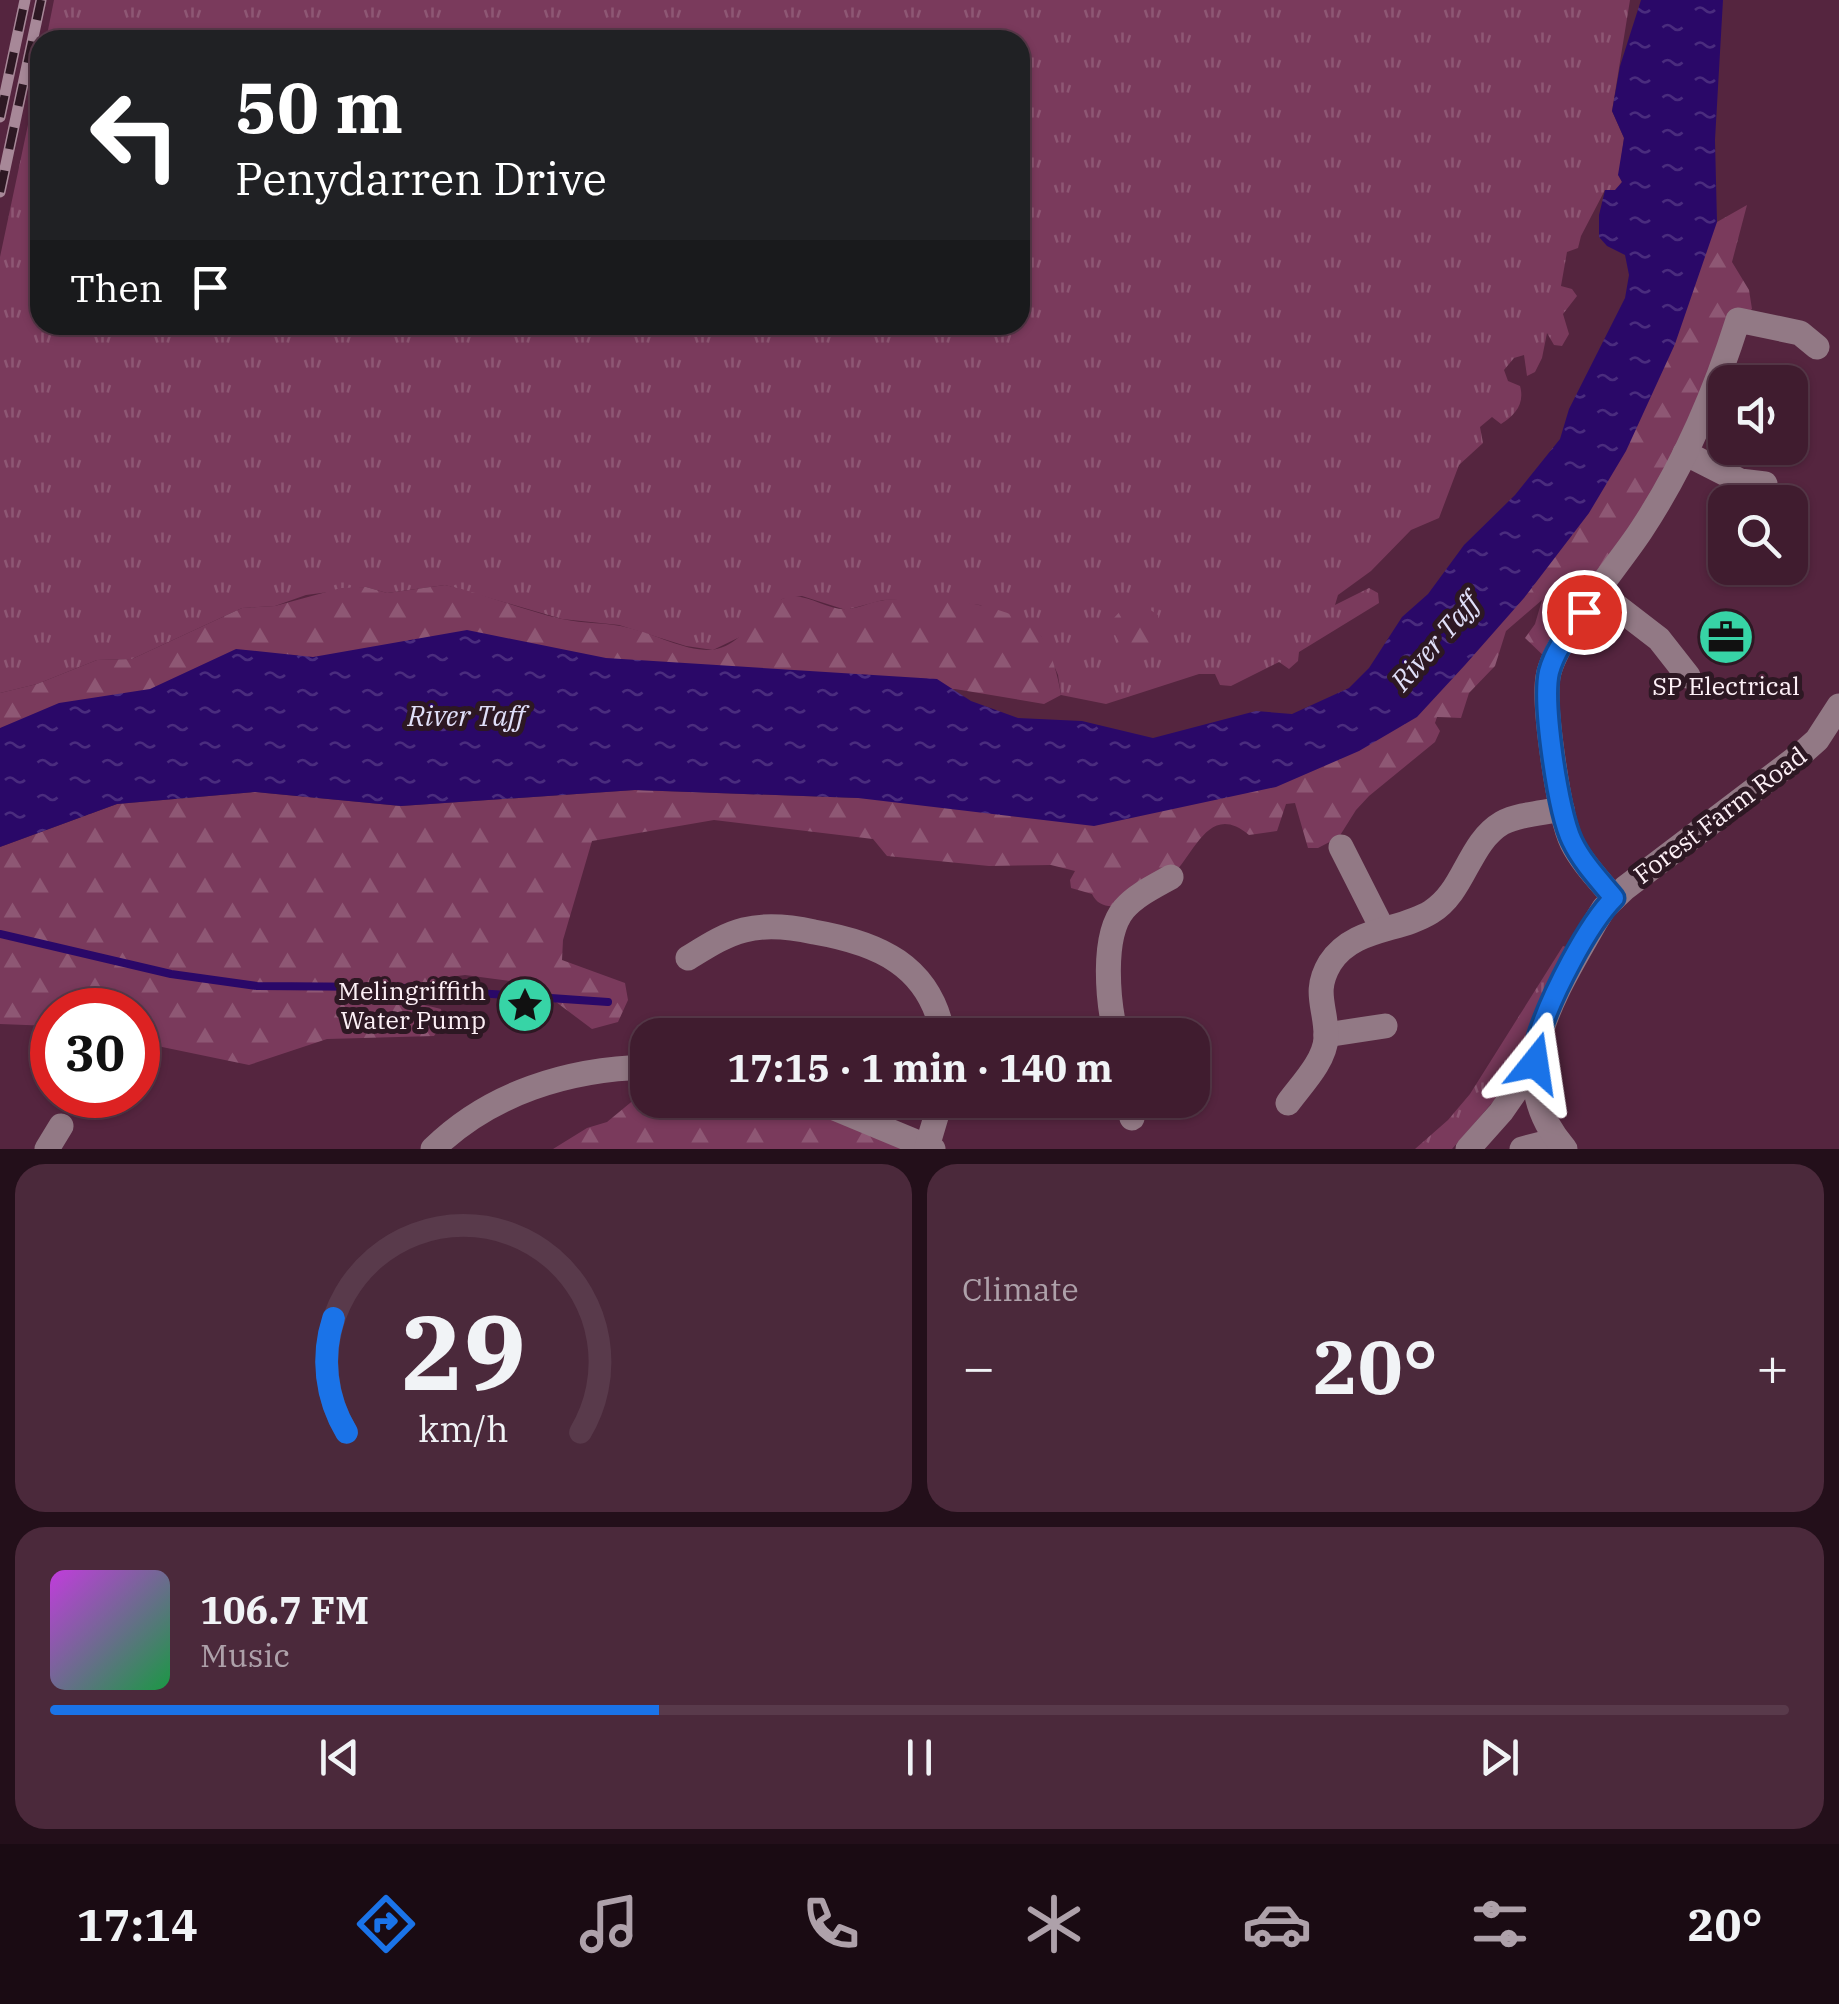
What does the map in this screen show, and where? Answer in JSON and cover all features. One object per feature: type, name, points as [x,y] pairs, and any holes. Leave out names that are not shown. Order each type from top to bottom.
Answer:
[{"type":"street","points":[[1614,898],[1574,846],[1562,809],[1548,676],[1562,643],[1650,516],[1685,453],[1738,320],[1800,333],[1817,346]]},
{"type":"street","points":[[1685,453],[1740,481],[1765,484]]},
{"type":"street","points":[[1598,592],[1659,640],[1688,676]]},
{"type":"street","name":"Forest Farm Road","points":[[1561,1144],[1545,1124],[1538,1104],[1533,1078],[1539,1033],[1604,908],[1818,740],[1839,706]]},
{"type":"street","points":[[1288,1103],[1322,1052],[1326,1034],[1321,985],[1332,960],[1354,942],[1382,928],[1423,917],[1444,903],[1494,829],[1512,819],[1562,809]]},
{"type":"street","points":[[1342,848],[1382,928]]},
{"type":"street","points":[[1114,1018],[1108,980],[1115,927],[1126,907],[1171,878]]},
{"type":"street","points":[[688,958],[729,936],[756,928],[805,930],[867,944],[906,967],[934,1002],[939,1018]]},
{"type":"street","points":[[1326,1034],[1385,1026]]},
{"type":"street","points":[[1468,1149],[1502,1112],[1535,1063]]},
{"type":"street","points":[[433,1149],[480,1112],[521,1091],[598,1071],[630,1068]]},
{"type":"street","points":[[858,1118],[930,1148],[937,1118]]},
{"type":"street","points":[[46,1149],[61,1126]]},
{"type":"street","points":[[1522,1149],[1561,1144]]},
{"type":"green space","points":[[54,0],[1630,0],[1612,111],[1624,138],[1619,175],[1622,182],[1615,191],[1605,190],[1578,248],[1567,252],[1561,286],[1572,289],[1577,296],[1563,314],[1569,334],[1562,346],[1554,345],[1547,333],[1542,358],[1535,372],[1527,376],[1524,355],[1514,358],[1504,370],[1508,381],[1520,386],[1518,408],[1501,424],[1492,417],[1480,427],[1483,443],[1459,465],[1439,518],[1411,530],[1371,571],[1338,595],[1335,605],[1369,588],[1378,593],[1379,603],[1299,652],[1298,661],[1289,669],[1279,662],[1231,686],[1220,685],[1215,674],[1199,674],[1106,704],[1061,695],[1058,675],[1041,636],[980,605],[924,599],[883,600],[846,610],[802,596],[782,599],[744,635],[713,650],[686,646],[619,625],[562,619],[445,585],[387,593],[366,587],[306,595],[275,606],[242,608],[132,659],[97,660],[37,684],[0,693],[0,257],[30,115],[30,335],[1030,335],[1030,30],[48,30]]},
{"type":"green space","points":[[1747,205],[1732,262],[1749,290],[1752,309],[1741,318],[1719,365],[1708,365],[1708,387],[1672,463],[1548,660],[1525,638],[1535,624],[1542,600],[1506,631],[1495,666],[1469,693],[1461,718],[1437,717],[1435,723],[1440,731],[1435,742],[1369,796],[1339,837],[1318,848],[1308,848],[1295,803],[1286,804],[1277,831],[1249,835],[1235,826],[1213,827],[1164,882],[1131,902],[1108,906],[1092,894],[1071,888],[1075,871],[1051,865],[989,866],[887,856],[873,839],[714,820],[592,841],[563,940],[562,960],[625,983],[628,1000],[618,1022],[592,1029],[532,984],[465,975],[435,979],[420,991],[420,1004],[441,1009],[443,1023],[434,1036],[327,1039],[249,1065],[160,1047],[160,988],[30,988],[30,1025],[0,1024],[0,847],[117,804],[255,792],[401,806],[635,790],[858,798],[1367,729],[1704,225]]},
{"type":"green space","points":[[445,585],[562,619],[621,626],[709,650],[731,643],[773,604],[790,597],[840,609],[902,599],[970,603],[1013,615],[1042,637],[1061,695],[1044,704],[955,689],[873,696],[0,732],[0,693],[37,684],[97,660],[132,659],[242,608],[275,606],[341,588],[366,587],[387,593]]},
{"type":"green space","points":[[1143,605],[1158,615],[1155,638],[1146,645],[1123,649],[1114,633],[1114,618],[1125,606]]},
{"type":"green space","points":[[1563,946],[1566,947],[1505,1088],[1452,1149],[1415,1149],[1470,1094]]},
{"type":"green space","points":[[630,1103],[630,1118],[845,1118],[918,1149],[553,1149],[587,1128],[607,1122]]},
{"type":"water","name":"River Taff","points":[[1641,0],[1723,0],[1715,140],[1717,222],[1675,344],[1626,451],[1589,513],[1524,598],[1417,717],[1359,751],[1276,787],[1094,826],[858,798],[635,790],[401,806],[255,792],[117,804],[0,847],[0,728],[59,703],[150,689],[236,649],[313,657],[467,630],[606,658],[937,679],[971,701],[1018,718],[1082,721],[1153,738],[1256,711],[1292,714],[1349,688],[1369,668],[1402,617],[1428,594],[1464,545],[1515,495],[1560,439],[1569,409],[1625,298],[1629,275],[1625,255],[1599,237],[1599,215],[1605,190],[1615,190],[1622,182],[1618,175],[1624,138],[1612,111],[1620,66]]},
{"type":"waterway","points":[[0,934],[171,974],[257,986],[390,987],[608,1002]]},
{"type":"railway","points":[[0,117],[25,0]]},
{"type":"railway","points":[[35,30],[41,0]]},
{"type":"railway","points":[[0,192],[30,52]]},
{"type":"place","name":"SP Electrical","points":[[1726,637]]},
{"type":"place","name":"Melingriffith Water Pump","points":[[525,1005]]},
{"type":"route","points":[[1535,1063],[1539,1033],[1559,990],[1596,921],[1614,898],[1574,846],[1566,828],[1547,692],[1555,656],[1584,612]]}]
